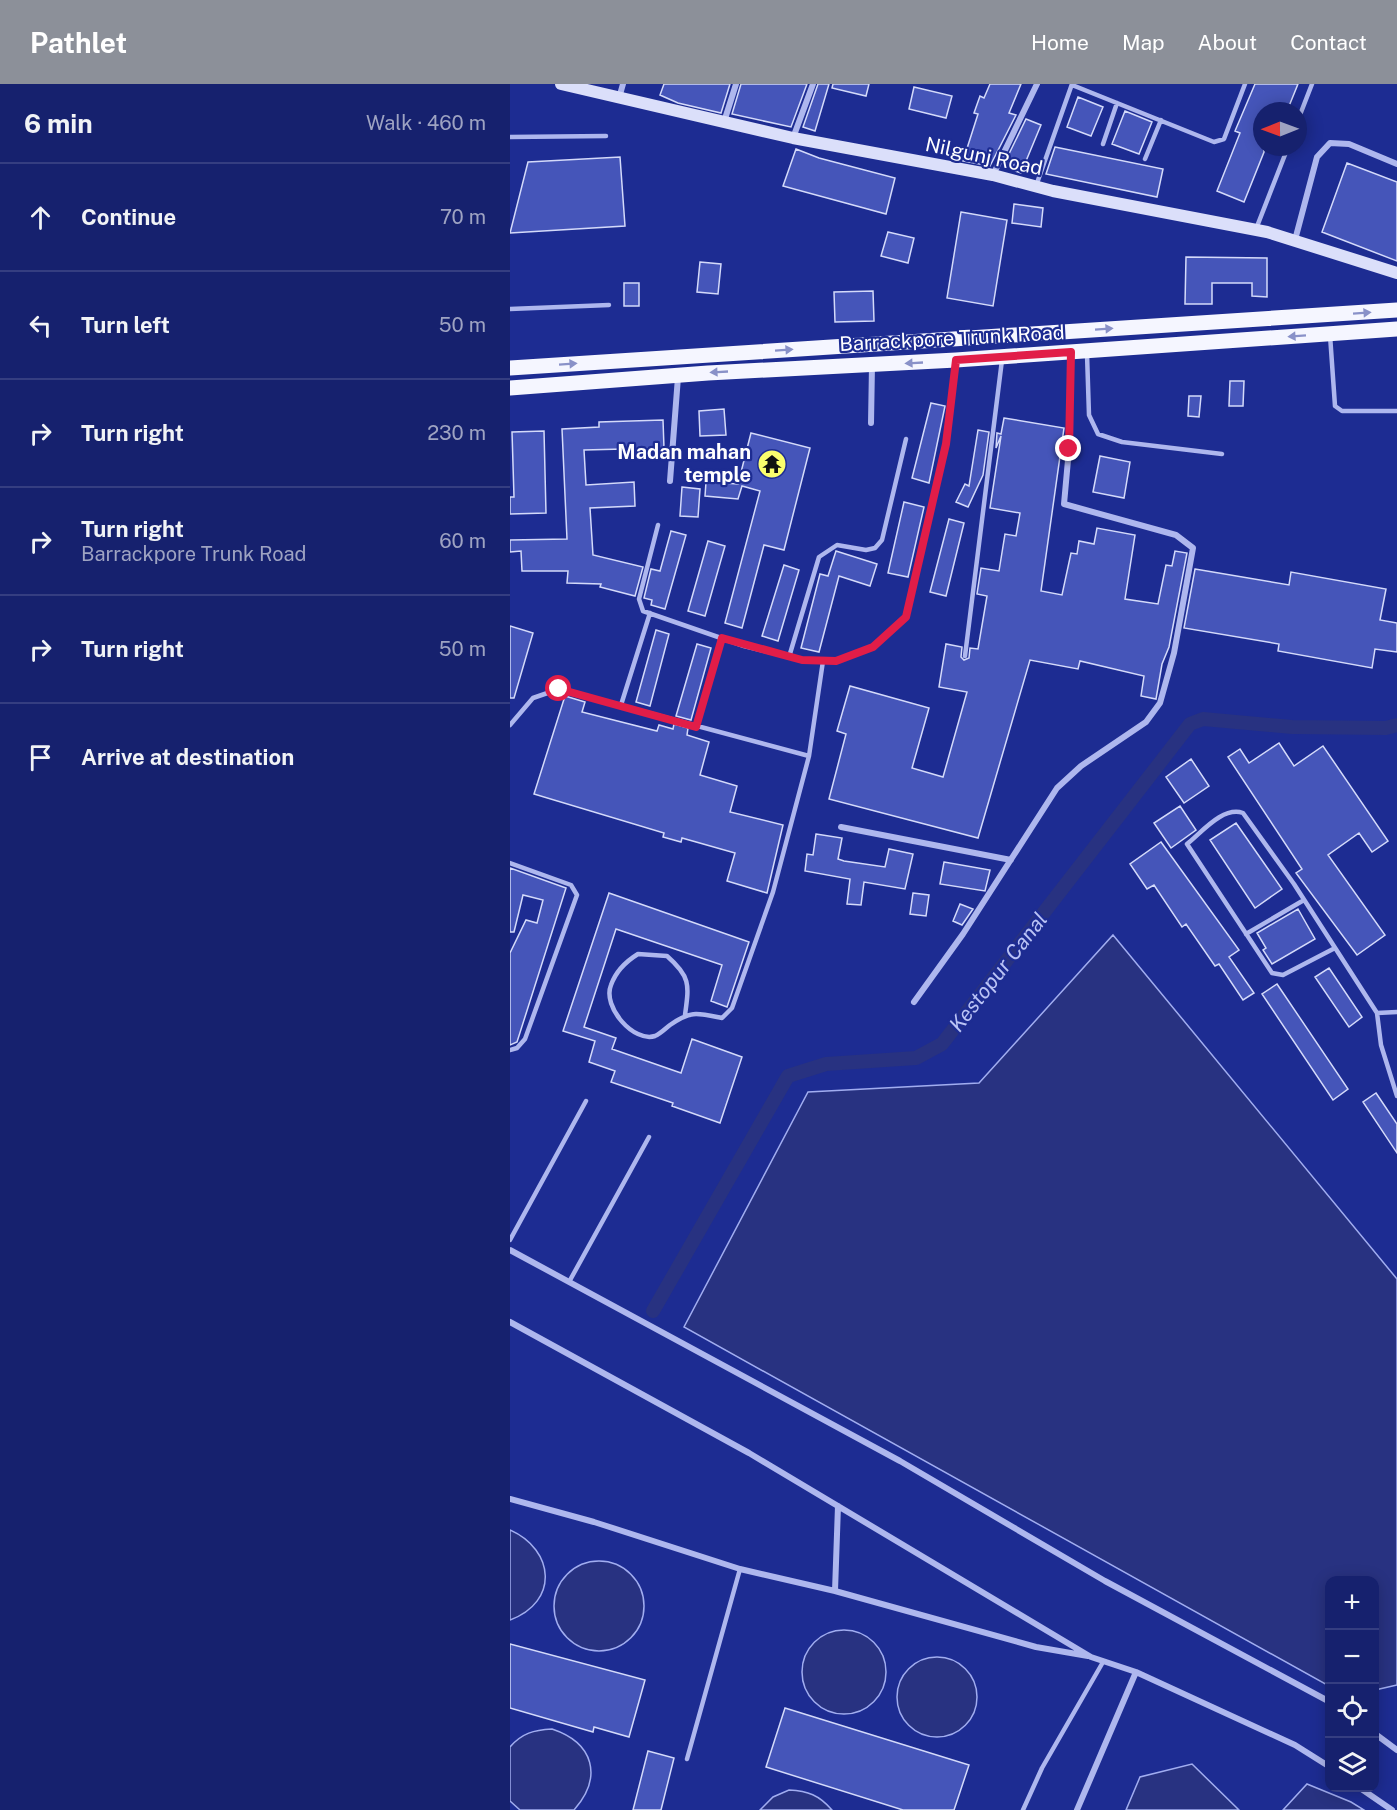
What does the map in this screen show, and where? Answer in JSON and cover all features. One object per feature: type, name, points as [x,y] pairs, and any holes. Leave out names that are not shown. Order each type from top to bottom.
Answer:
[{"type":"main road","name":"Barrackpore Trunk Road","points":[[510,368],[1397,310]]},
{"type":"main road","name":"Barrackpore Trunk Road","points":[[510,388],[678,375],[1002,357],[1397,328]]},
{"type":"street","name":"Nilgunj Road","points":[[561,84],[793,138],[993,175],[1036,186],[1256,230],[1295,240],[1397,273]]},
{"type":"street","points":[[619,98],[623,84]]},
{"type":"street","points":[[724,122],[736,84]]},
{"type":"street","points":[[793,138],[813,84]]},
{"type":"street","points":[[993,175],[1037,84]]},
{"type":"street","points":[[1295,240],[1317,157],[1330,143],[1349,144],[1397,164]]},
{"type":"street","points":[[914,1002],[963,934],[1057,788],[1081,766],[1146,722],[1160,704],[1174,653],[1193,548],[1176,535],[1064,504],[1069,449],[1071,352]]},
{"type":"street","points":[[871,423],[872,364]]},
{"type":"street","points":[[670,481],[678,375]]},
{"type":"street","points":[[841,827],[1011,860]]},
{"type":"street","points":[[510,1250],[900,1461],[1105,1581],[1325,1700]]},
{"type":"street","points":[[510,1322],[749,1453],[1091,1657],[1136,1672],[1295,1746],[1325,1765]]},
{"type":"street","points":[[510,1499],[594,1522],[740,1569],[835,1591],[1026,1644],[1091,1657]]},
{"type":"street","points":[[835,1591],[838,1506]]},
{"type":"street","points":[[1077,1810],[1136,1672]]},
{"type":"street","points":[[1379,1736],[1397,1750]]},
{"type":"street","points":[[1366,1792],[1392,1810]]},
{"type":"lane","points":[[1036,186],[1072,84],[1214,142],[1224,139],[1245,84]]},
{"type":"lane","points":[[1305,102],[1312,84]]},
{"type":"lane","points":[[1102,144],[1117,103]]},
{"type":"lane","points":[[1145,159],[1161,120]]},
{"type":"lane","points":[[510,137],[606,136]]},
{"type":"lane","points":[[1256,230],[1285,156]]},
{"type":"lane","points":[[510,309],[609,305]]},
{"type":"lane","points":[[1330,333],[1335,406],[1342,411],[1397,411]]},
{"type":"lane","points":[[1087,351],[1089,416],[1098,434],[1122,442],[1222,453]]},
{"type":"lane","points":[[965,656],[1002,357]]},
{"type":"lane","points":[[658,525],[639,599],[643,611],[722,638],[789,657],[836,661],[873,647],[906,617],[946,444],[956,360]]},
{"type":"lane","points":[[789,657],[819,557],[837,545],[866,550],[875,548],[882,540],[906,439]]},
{"type":"lane","points":[[621,705],[650,614]]},
{"type":"lane","points":[[696,727],[722,638]]},
{"type":"lane","points":[[685,1015],[688,986],[686,974],[667,956],[638,954],[627,961],[613,979],[609,990],[610,1005],[619,1020],[639,1033],[654,1036],[685,1015],[696,1013],[722,1018],[732,1008],[773,892],[809,756],[823,661]]},
{"type":"lane","points":[[510,726],[533,698],[559,689],[809,756]]},
{"type":"lane","points":[[1335,948],[1278,976],[1264,963],[1187,844],[1226,813],[1235,810],[1243,813],[1304,900],[1377,1013],[1381,1045],[1397,1096]]},
{"type":"lane","points":[[510,863],[571,885],[577,895],[525,1039],[517,1048],[510,1050]]},
{"type":"lane","points":[[1246,934],[1304,900]]},
{"type":"lane","points":[[1377,1013],[1397,1012]]},
{"type":"lane","points":[[510,1240],[586,1101]]},
{"type":"lane","points":[[569,1282],[649,1137]]},
{"type":"lane","points":[[687,1759],[740,1569]]},
{"type":"lane","points":[[1023,1810],[1047,1760],[1103,1662]]},
{"type":"shaded area","points":[[1113,935],[1397,1279],[1397,1685],[1379,1689],[1379,1576],[1325,1576],[1325,1684],[684,1327],[808,1092],[979,1083]]},
{"type":"shaded area","points":[[510,1530],[525,1539],[536,1550],[543,1563],[545,1576],[543,1589],[537,1601],[526,1612],[510,1620]]},
{"type":"shaded area","points":[[599,1561],[616,1564],[631,1574],[641,1589],[644,1606],[641,1623],[631,1638],[616,1648],[599,1651],[582,1648],[567,1638],[557,1623],[554,1606],[557,1589],[567,1574],[582,1564]]},
{"type":"shaded area","points":[[844,1630],[860,1633],[874,1642],[883,1656],[886,1672],[883,1688],[874,1702],[860,1711],[844,1714],[828,1711],[814,1702],[805,1688],[802,1672],[805,1656],[814,1642],[828,1633]]},
{"type":"shaded area","points":[[929,1657],[945,1657],[966,1668],[977,1689],[977,1705],[966,1726],[945,1737],[929,1737],[915,1731],[903,1719],[897,1705],[897,1689],[903,1675],[915,1663]]},
{"type":"shaded area","points":[[552,1729],[566,1735],[585,1752],[590,1762],[589,1785],[574,1810],[520,1810],[510,1801],[510,1747],[519,1738],[529,1733]]},
{"type":"shaded area","points":[[1192,1764],[1239,1810],[1126,1810],[1140,1777]]},
{"type":"shaded area","points":[[1307,1784],[1351,1802],[1364,1810],[1283,1810]]},
{"type":"shaded area","points":[[789,1790],[813,1795],[832,1810],[760,1810],[773,1797]]},
{"type":"building","points":[[664,84],[730,84],[721,113],[678,103],[660,95]]},
{"type":"building","points":[[741,84],[807,84],[791,127],[732,114]]},
{"type":"building","points":[[818,84],[829,84],[815,131],[803,127]]},
{"type":"building","points":[[833,84],[869,84],[866,96],[832,88]]},
{"type":"building","points":[[990,84],[1021,84],[1009,113],[1016,115],[990,166],[963,161],[978,114],[974,113],[980,96],[984,98]]},
{"type":"building","points":[[1255,84],[1298,84],[1291,102],[1253,102],[1253,156],[1262,156],[1244,202],[1217,191],[1240,133],[1235,131]]},
{"type":"building","points":[[914,87],[952,96],[946,118],[909,109]]},
{"type":"building","points":[[1078,97],[1103,107],[1091,136],[1067,127]]},
{"type":"building","points":[[1125,111],[1152,122],[1139,154],[1112,144]]},
{"type":"building","points":[[1026,119],[1041,125],[1021,173],[1012,170],[1014,165],[1005,162]]},
{"type":"building","points":[[1055,147],[1163,169],[1157,197],[1046,174]]},
{"type":"building","points":[[796,149],[819,158],[895,178],[886,214],[783,186]]},
{"type":"building","points":[[620,157],[625,226],[510,233],[528,162]]},
{"type":"building","points":[[1347,163],[1397,182],[1397,261],[1322,232]]},
{"type":"building","points":[[1014,204],[1043,208],[1041,227],[1012,223]]},
{"type":"building","points":[[961,212],[1007,220],[993,306],[947,298]]},
{"type":"building","points":[[888,232],[914,238],[908,263],[881,256]]},
{"type":"building","points":[[1186,257],[1267,258],[1267,297],[1252,296],[1252,283],[1212,283],[1212,304],[1185,304]]},
{"type":"building","points":[[700,262],[721,264],[718,294],[697,292]]},
{"type":"building","points":[[624,283],[639,283],[639,306],[624,306]]},
{"type":"building","points":[[873,291],[874,321],[835,322],[834,292]]},
{"type":"building","points":[[1230,381],[1244,381],[1243,406],[1229,406]]},
{"type":"building","points":[[1189,396],[1201,396],[1199,417],[1188,416]]},
{"type":"building","points":[[931,403],[945,406],[929,483],[912,478]]},
{"type":"building","points":[[724,409],[726,435],[700,436],[699,411]]},
{"type":"building","points":[[1004,418],[1064,428],[1041,591],[1062,595],[1071,553],[1077,554],[1079,541],[1094,544],[1097,528],[1135,535],[1125,599],[1158,604],[1166,565],[1172,566],[1175,551],[1187,553],[1169,647],[1162,664],[1156,699],[1141,696],[1144,676],[1080,661],[1078,669],[1030,660],[978,838],[829,799],[846,734],[837,731],[850,686],[929,708],[912,768],[943,777],[967,692],[939,687],[946,644],[962,647],[961,657],[964,660],[969,658],[970,648],[978,649],[987,596],[977,594],[981,568],[999,571],[1005,534],[1016,536],[1020,513],[990,508],[1001,436],[996,448],[997,433],[1001,434]]},
{"type":"building","points":[[663,420],[664,448],[584,450],[586,485],[634,482],[635,506],[590,508],[593,555],[643,567],[635,596],[600,587],[601,584],[567,583],[568,571],[522,571],[521,551],[510,552],[510,540],[567,539],[562,429],[599,427],[599,422]]},
{"type":"building","points":[[978,430],[989,432],[983,475],[968,507],[956,502],[965,484],[969,486]]},
{"type":"building","points":[[544,431],[546,513],[510,514],[510,497],[514,497],[512,432]]},
{"type":"building","points":[[751,433],[810,448],[784,550],[764,545],[742,628],[725,623],[760,491],[742,486],[738,499],[705,496],[706,482],[738,484]]},
{"type":"building","points":[[1100,456],[1130,462],[1124,498],[1093,492]]},
{"type":"building","points":[[682,487],[700,489],[698,517],[680,516]]},
{"type":"building","points":[[904,502],[924,507],[908,577],[888,573]]},
{"type":"building","points":[[949,519],[964,523],[946,596],[930,592]]},
{"type":"building","points":[[671,531],[686,535],[665,609],[651,605],[652,600],[644,598],[651,569],[660,571]]},
{"type":"building","points":[[708,541],[725,546],[705,616],[688,611]]},
{"type":"building","points":[[836,551],[877,564],[870,586],[839,576],[819,652],[801,648],[820,574],[828,576]]},
{"type":"building","points":[[784,565],[799,570],[778,641],[762,636]]},
{"type":"building","points":[[1195,569],[1289,585],[1291,572],[1386,589],[1380,620],[1397,623],[1397,652],[1375,649],[1372,668],[1278,651],[1279,644],[1184,628]]},
{"type":"building","points":[[510,626],[533,633],[514,698],[510,698]]},
{"type":"building","points":[[656,630],[669,634],[650,706],[636,702]]},
{"type":"building","points":[[697,644],[711,648],[691,720],[676,716]]},
{"type":"building","points":[[565,696],[585,702],[582,712],[657,731],[659,725],[673,729],[674,724],[688,728],[687,735],[709,742],[700,775],[737,786],[730,812],[783,825],[767,893],[727,881],[735,853],[682,838],[681,842],[663,837],[664,833],[534,794]]},
{"type":"building","points":[[1279,743],[1294,766],[1323,746],[1388,841],[1372,852],[1359,833],[1328,855],[1385,935],[1357,955],[1296,873],[1302,869],[1228,757],[1240,749],[1249,763]]},
{"type":"building","points":[[1191,759],[1209,786],[1184,803],[1166,777]]},
{"type":"building","points":[[1180,806],[1196,830],[1171,848],[1154,823]]},
{"type":"building","points":[[1236,823],[1282,889],[1255,908],[1210,840]]},
{"type":"building","points":[[816,834],[842,838],[838,859],[844,861],[885,867],[889,849],[913,854],[905,889],[864,882],[861,905],[847,904],[850,879],[805,871],[807,854],[813,855]]},
{"type":"building","points":[[1161,842],[1239,950],[1229,957],[1254,993],[1243,1000],[1219,964],[1215,966],[1186,924],[1182,927],[1154,885],[1147,889],[1130,864]]},
{"type":"building","points":[[944,862],[990,870],[985,891],[940,884]]},
{"type":"building","points":[[510,868],[566,888],[517,1042],[510,1045],[510,953],[526,920],[537,923],[543,900],[523,895],[514,932],[510,932]]},
{"type":"building","points":[[609,893],[749,942],[727,1007],[711,1001],[722,965],[616,929],[584,1027],[616,1038],[612,1049],[681,1073],[692,1039],[742,1057],[720,1123],[672,1106],[673,1103],[611,1082],[615,1071],[589,1062],[595,1041],[563,1031]]},
{"type":"building","points":[[913,893],[929,895],[926,916],[910,914]]},
{"type":"building","points":[[960,904],[973,909],[962,925],[953,921]]},
{"type":"building","points":[[1298,909],[1315,939],[1272,964],[1263,950],[1266,948],[1257,933]]},
{"type":"building","points":[[1329,968],[1362,1017],[1349,1027],[1315,977]]},
{"type":"building","points":[[1277,984],[1348,1089],[1333,1100],[1262,994]]},
{"type":"building","points":[[1376,1093],[1397,1124],[1397,1153],[1363,1102]]},
{"type":"building","points":[[510,1644],[645,1680],[629,1737],[594,1727],[593,1732],[510,1708]]},
{"type":"building","points":[[785,1708],[969,1765],[954,1810],[903,1810],[766,1767]]},
{"type":"building","points":[[648,1751],[674,1758],[661,1810],[633,1810]]},
{"type":"waterway","name":"Kestopur Canal","points":[[653,1311],[788,1076],[826,1064],[916,1058],[942,1044],[1190,724],[1203,719],[1292,727],[1386,728],[1397,725]]},
{"type":"place","name":"Madan mahan temple","points":[[772,464]]},
{"type":"route","points":[[559,689],[696,727],[722,638],[744,646],[802,660],[836,661],[873,647],[906,617],[946,444],[956,360],[1071,352],[1069,449]]}]
